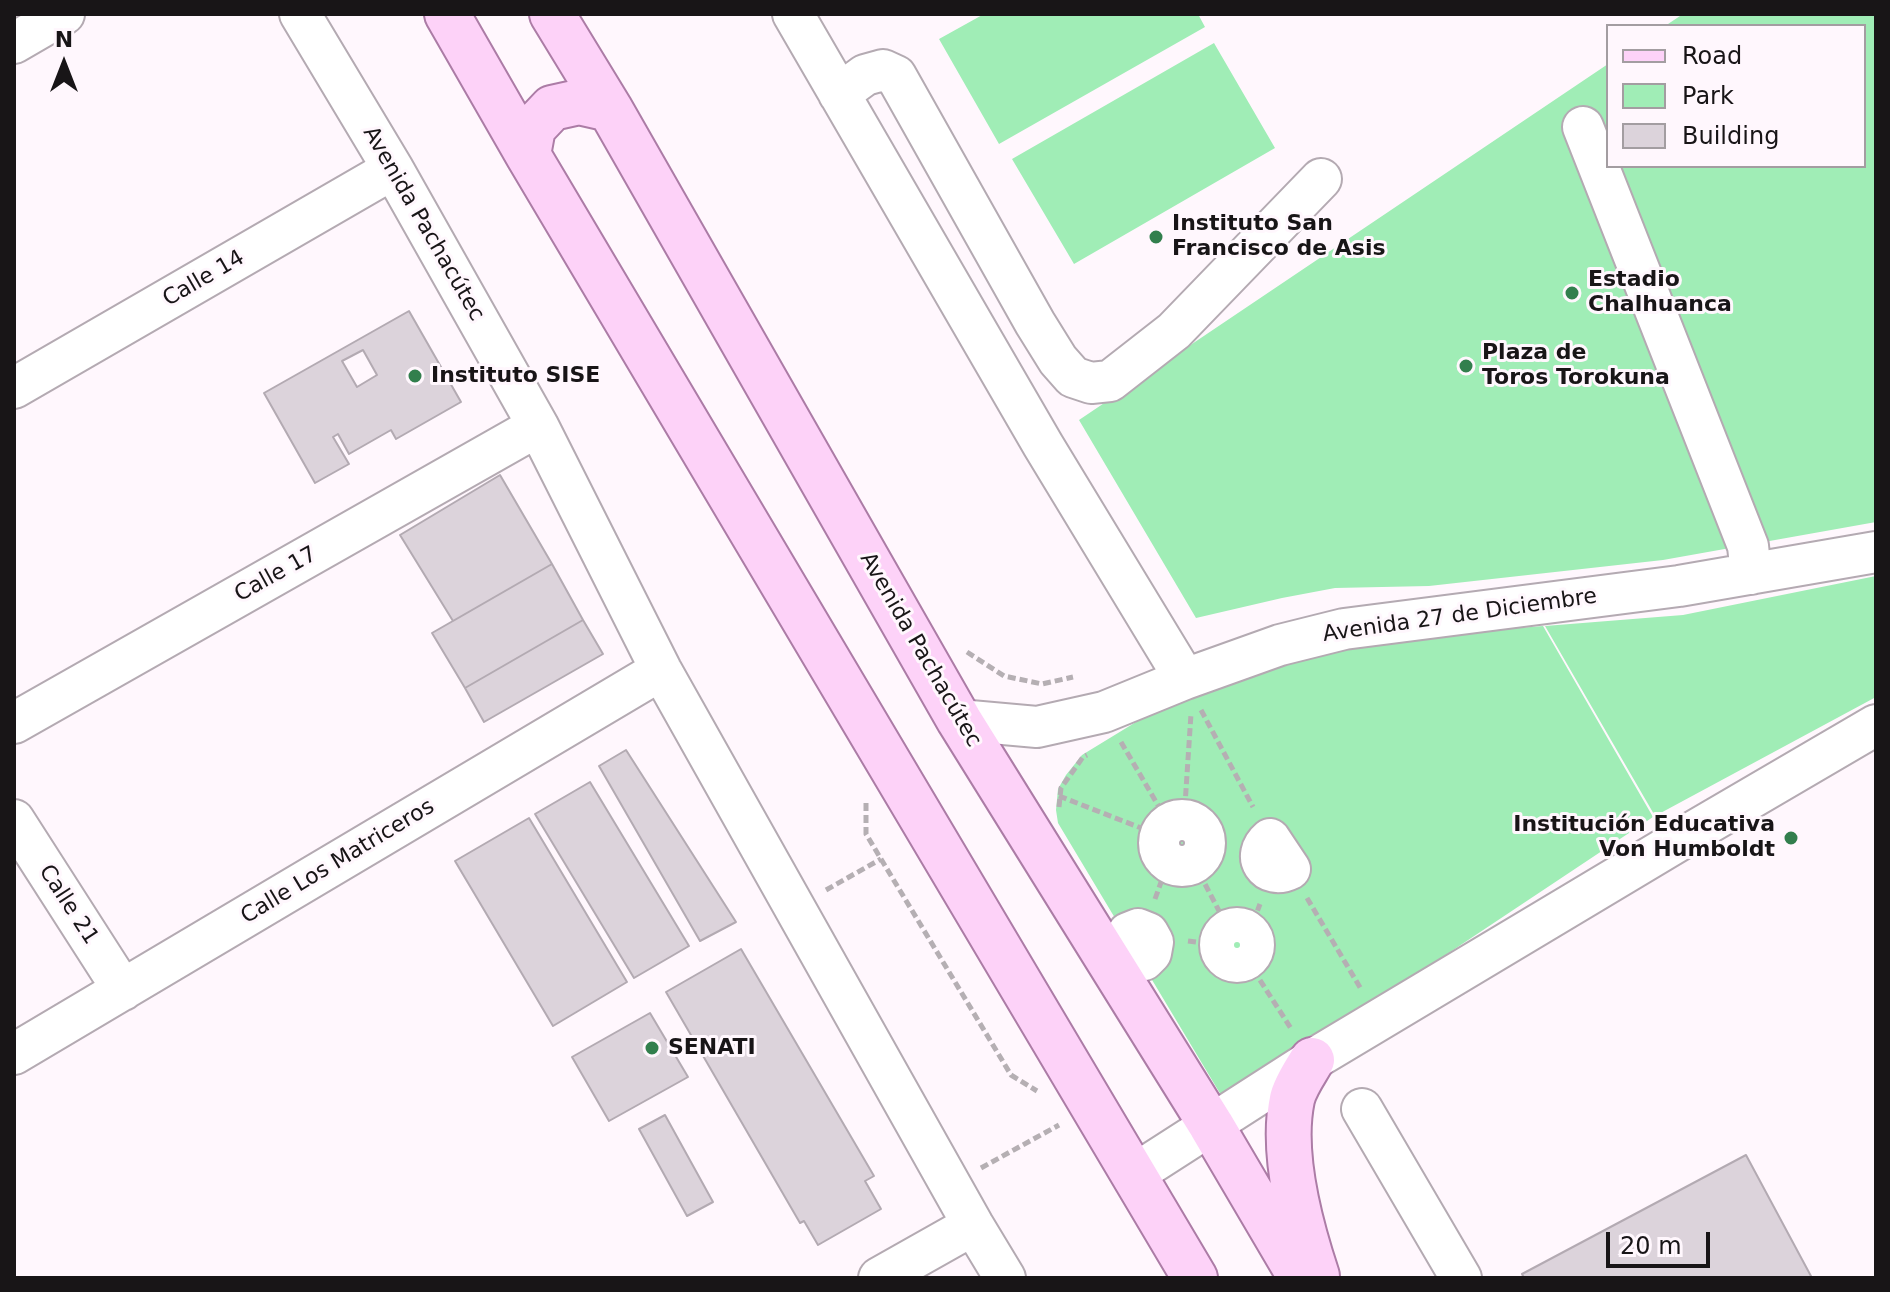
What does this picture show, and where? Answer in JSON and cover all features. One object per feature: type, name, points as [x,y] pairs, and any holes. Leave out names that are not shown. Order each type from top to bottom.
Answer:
[{"type":"main road","points":[[447,14],[1195,1278]]},
{"type":"main road","name":"Avenida Pachacútec","points":[[552,14],[610,109],[959,720],[1211,1125],[1301,1278]]},
{"type":"main road","points":[[528,155],[533,128],[552,108],[579,102],[610,109]]},
{"type":"main road","points":[[1312,1060],[1293,1096],[1288,1142],[1294,1185],[1318,1278]]},
{"type":"street","points":[[14,43],[64,14]]},
{"type":"street","name":"Avenida Pachacútec","points":[[300,14],[393,169],[538,426],[661,670],[1005,1278]]},
{"type":"street","points":[[793,14],[1043,445],[1189,687]]},
{"type":"street","points":[[839,94],[865,75],[883,70],[896,76],[1058,360],[1073,377],[1091,383],[1110,381],[1174,331],[1321,179]]},
{"type":"street","points":[[1583,127],[1748,546],[1751,574]]},
{"type":"street","name":"Calle 14","points":[[14,388],[393,169]]},
{"type":"street","name":"Calle 17","points":[[14,723],[538,426]]},
{"type":"street","name":"Avenida 27 de Diciembre","points":[[959,720],[1037,727],[1104,712],[1189,687],[1280,645],[1344,629],[1665,588],[1876,552]]},
{"type":"street","name":"Calle Los Matriceros","points":[[14,1054],[661,670]]},
{"type":"street","points":[[1133,1175],[1312,1060],[1876,725]]},
{"type":"street","name":"Calle 21","points":[[14,820],[123,990]]},
{"type":"street","points":[[1171,828],[1197,825],[1204,837],[1204,850],[1194,863]]},
{"type":"street","points":[[1362,1109],[1461,1278]]},
{"type":"street","points":[[879,1278],[973,1225]]},
{"type":"path","points":[[1059,796],[1171,828],[1189,687]]},
{"type":"path","points":[[1189,687],[1280,854],[1367,1000]]},
{"type":"path","points":[[1059,813],[1061,788],[1083,757],[1094,750]]},
{"type":"path","points":[[795,908],[881,859]]},
{"type":"path","points":[[1194,863],[1238,945],[1312,1060]]},
{"type":"path","points":[[950,1185],[1061,1124]]},
{"type":"green space","points":[[984,14],[1198,14],[1205,27],[999,144],[939,39]]},
{"type":"green space","name":"Estadio Chalhuanca","points":[[1683,14],[1876,14],[1876,522],[1663,560],[1429,586],[1335,588],[1196,618],[1079,420],[1606,65],[1606,168],[1866,168],[1866,24],[1668,24]]},
{"type":"green space","points":[[1214,43],[1275,148],[1074,264],[1012,159]]},
{"type":"green space","points":[[1876,576],[1876,697],[1655,816],[1545,626],[1683,615]]},
{"type":"green space","points":[[1543,626],[1653,817],[1381,998],[1221,1095],[1058,823],[1058,789],[1066,775],[1082,755],[1195,686],[1373,640]]},
{"type":"building","points":[[409,311],[461,402],[396,439],[391,430],[349,454],[338,434],[333,437],[349,464],[315,483],[264,393]],"holes":[[[363,350],[377,375],[357,387],[342,361]]]},
{"type":"building","points":[[500,475],[552,564],[453,621],[400,535]]},
{"type":"building","points":[[552,564],[583,620],[465,688],[432,633]]},
{"type":"building","points":[[583,620],[603,654],[484,722],[465,688]]},
{"type":"building","points":[[626,750],[736,922],[700,941],[599,766]]},
{"type":"building","points":[[590,782],[689,946],[634,978],[535,814]]},
{"type":"building","points":[[529,818],[627,982],[553,1026],[455,861]]},
{"type":"building","points":[[741,949],[874,1176],[865,1181],[881,1209],[818,1245],[804,1221],[800,1223],[666,992]]},
{"type":"building","points":[[650,1013],[688,1077],[609,1121],[572,1057]]},
{"type":"building","points":[[665,1115],[713,1202],[687,1216],[639,1129]]},
{"type":"building","points":[[1746,1155],[1812,1278],[1524,1278],[1522,1274]]},
{"type":"place","name":"Instituto San Francisco de Asis","points":[[1156,237]]},
{"type":"place","name":"Estadio Chalhuanca","points":[[1572,293]]},
{"type":"place","name":"Plaza de Toros Torokuna","points":[[1466,366]]},
{"type":"place","name":"Instituto SISE","points":[[415,376]]},
{"type":"place","name":"Institución Educativa Von Humboldt","points":[[1791,838]]},
{"type":"place","name":"SENATI","points":[[652,1048]]}]
